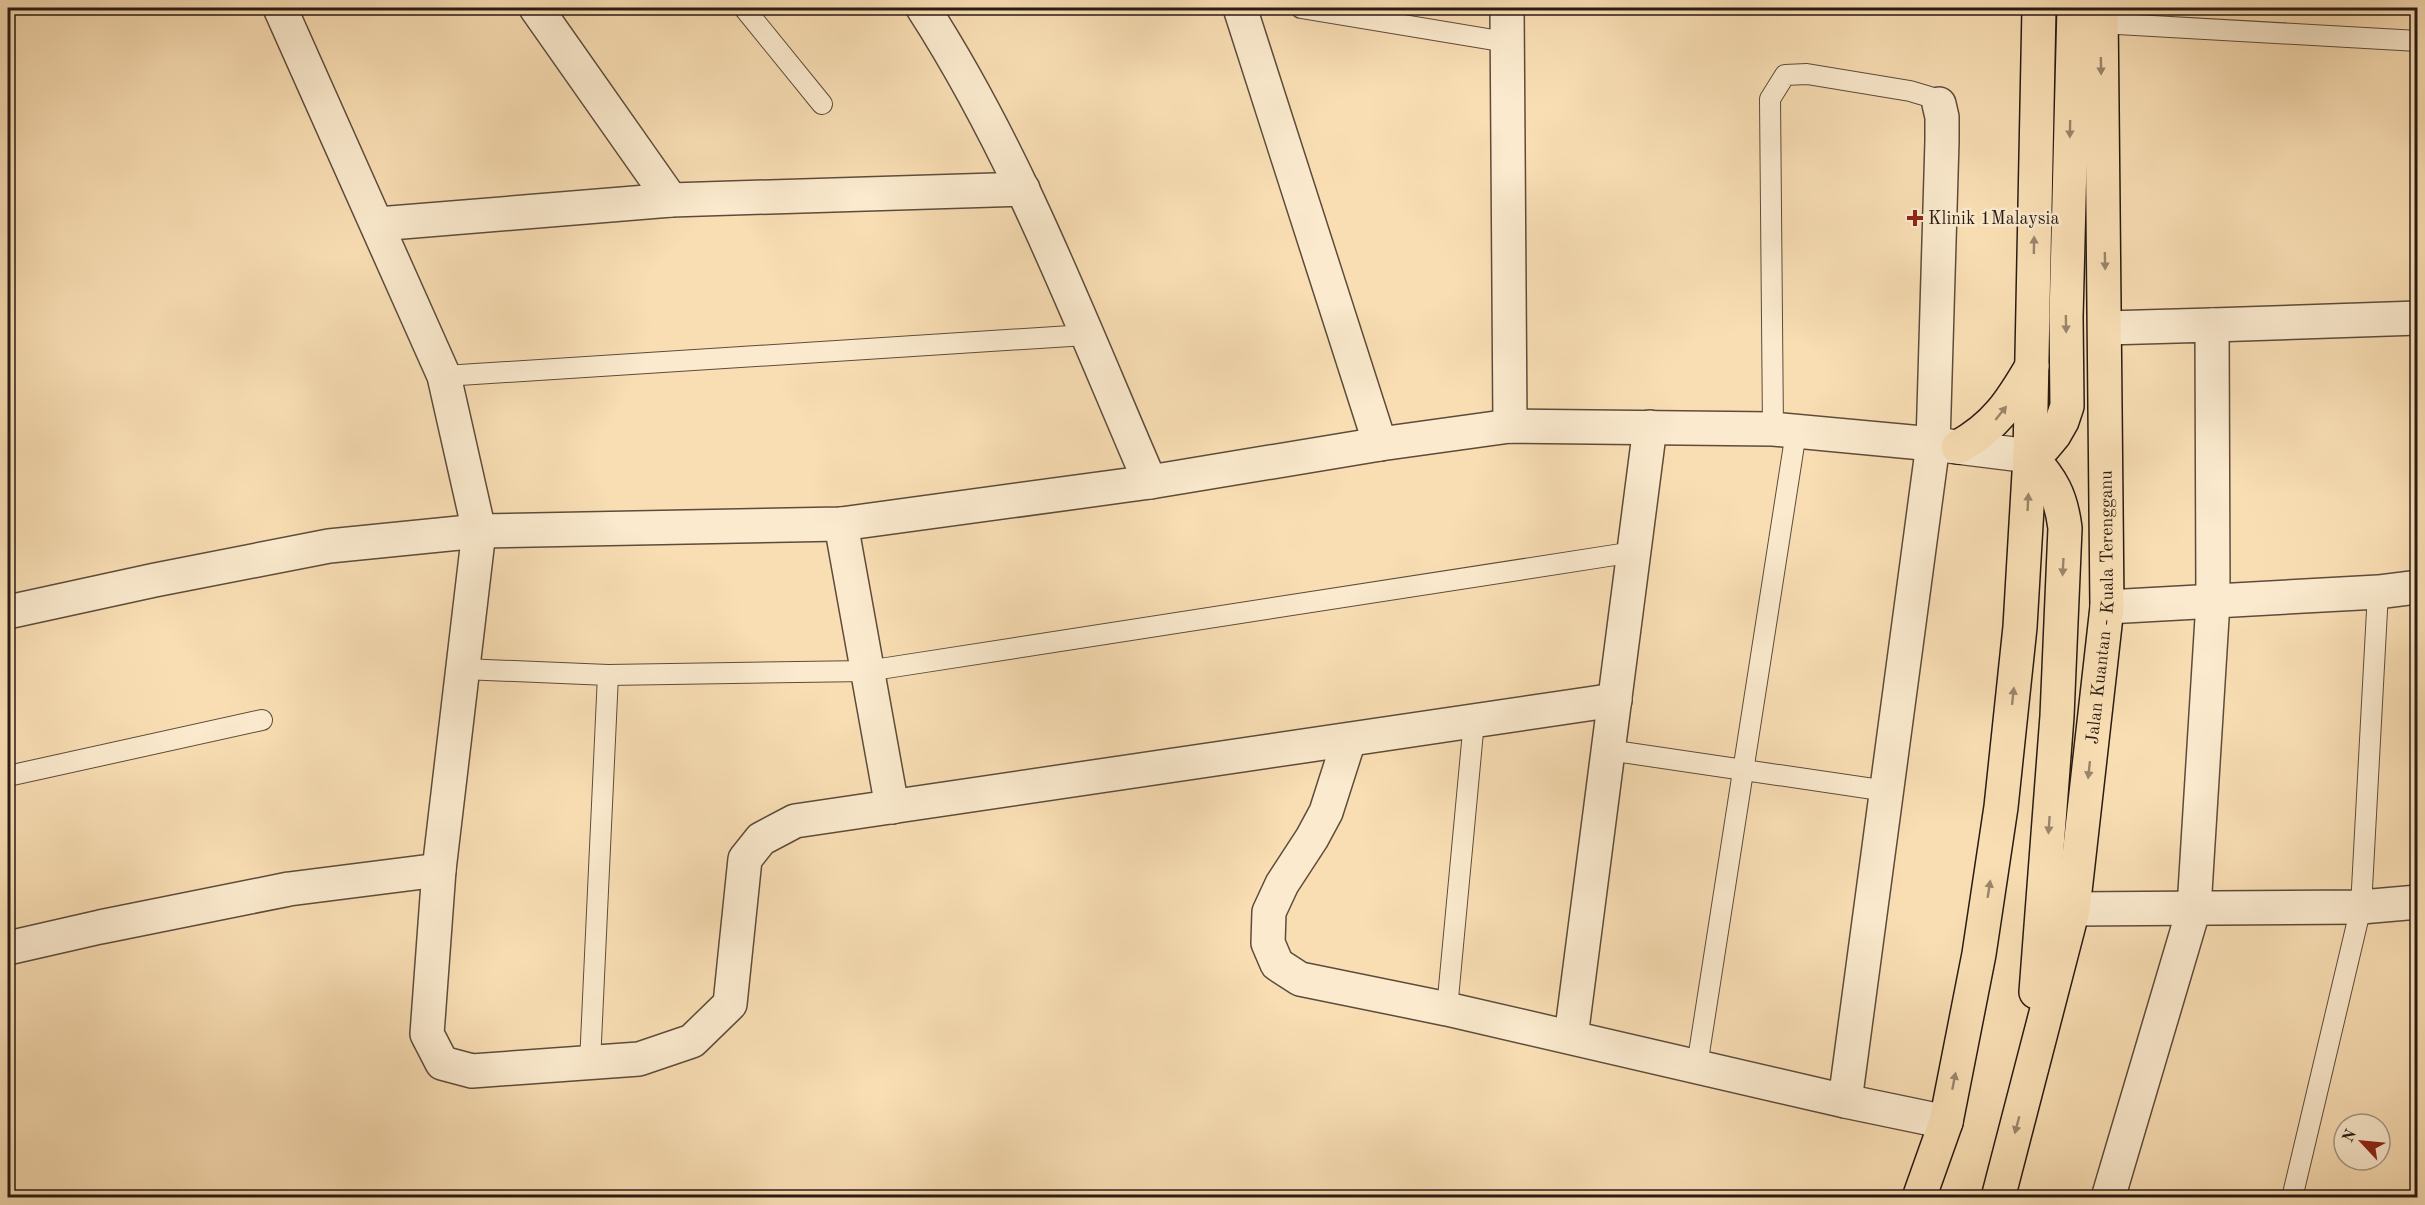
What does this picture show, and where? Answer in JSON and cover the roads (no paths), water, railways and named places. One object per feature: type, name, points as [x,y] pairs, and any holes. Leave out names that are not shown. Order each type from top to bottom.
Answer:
[{"type":"highway","points":[[1919,1197],[1946,1122],[1979,954],[2001,807],[2020,627],[2030,456],[2039,8]]},
{"type":"highway","points":[[2030,456],[2044,447],[2054,435],[2067,406],[2066,316],[2092,13]]},
{"type":"highway","name":"Jalan Kuantan - Kuala Terengganu","points":[[1998,1197],[2073,909],[2107,607],[2106,328],[2092,13]]},
{"type":"highway","points":[[1945,445],[1977,437],[1999,418],[2032,366]]},
{"type":"highway","points":[[2028,1088],[2057,716],[2065,528],[2063,509],[2057,491],[2046,472],[2030,456]]},
{"type":"street","points":[[280,8],[444,376],[479,531],[439,870],[427,1034],[442,1063],[472,1071],[639,1059],[692,1041],[730,1004],[745,859],[761,839],[795,821],[1615,700]]},
{"type":"street","points":[[536,8],[671,200]]},
{"type":"street","points":[[923,8],[948,46],[1023,189],[1150,482]]},
{"type":"street","points":[[1240,8],[1380,444]]},
{"type":"street","points":[[1507,8],[1510,426]]},
{"type":"street","points":[[1845,1101],[1887,791],[1945,445],[1942,117],[1939,104]]},
{"type":"street","points":[[378,224],[671,200],[1023,189]]},
{"type":"street","points":[[2106,328],[2418,318]]},
{"type":"street","points":[[2108,1197],[2194,908],[2213,602],[2212,325]]},
{"type":"street","points":[[8,612],[329,546],[479,531],[841,524],[1150,482],[1380,444],[1510,426],[1784,431],[1945,445],[2030,456]]},
{"type":"street","points":[[1572,1037],[1650,428]]},
{"type":"street","points":[[841,524],[892,807]]},
{"type":"street","points":[[2107,607],[2378,592],[2418,587]]},
{"type":"street","points":[[1349,740],[1326,812],[1282,884],[1269,912],[1268,943],[1277,964],[1300,979],[1447,1009],[1845,1101],[1946,1122]]},
{"type":"street","points":[[8,948],[290,889],[439,870]]},
{"type":"street","points":[[2073,909],[2361,907],[2418,902]]},
{"type":"lane","points":[[744,8],[822,104]]},
{"type":"lane","points":[[1301,8],[1506,42]]},
{"type":"lane","points":[[2092,13],[2418,41]]},
{"type":"lane","points":[[1697,1066],[1743,769],[1784,431],[1770,99],[1785,75],[1808,74],[1910,90],[1930,97],[1939,104]]},
{"type":"lane","points":[[444,376],[1086,335]]},
{"type":"lane","points":[[463,669],[608,675],[867,671],[1634,552]]},
{"type":"lane","points":[[2292,1197],[2361,907],[2378,592]]},
{"type":"lane","points":[[590,1063],[608,675]]},
{"type":"lane","points":[[8,776],[262,720]]},
{"type":"lane","points":[[1447,1009],[1474,721]]},
{"type":"lane","points":[[1608,750],[1887,791]]},
{"type":"place","name":"Klinik 1Malaysia","points":[[1915,218]]}]
